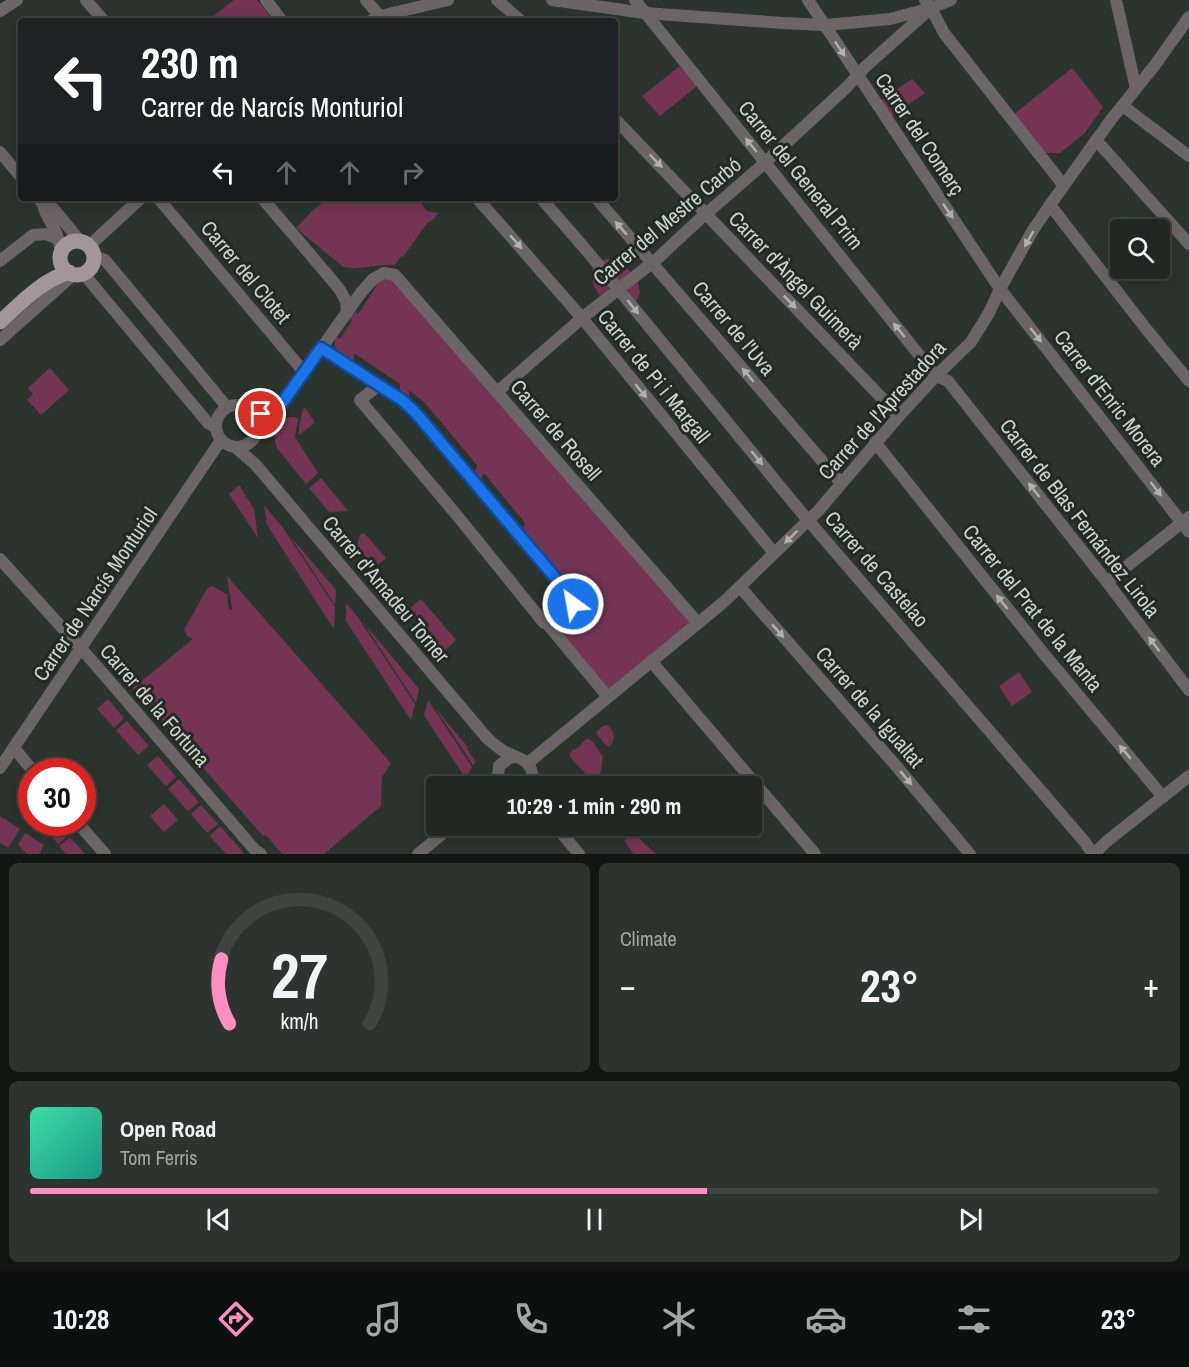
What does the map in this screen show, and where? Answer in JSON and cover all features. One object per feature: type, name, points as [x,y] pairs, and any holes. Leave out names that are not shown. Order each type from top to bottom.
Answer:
[{"type":"main road","points":[[0,322],[40,286],[60,275],[90,268],[93,264],[88,247],[76,241],[67,244],[60,250],[40,286]]},
{"type":"main road","points":[[60,250],[63,267],[75,273]]},
{"type":"street","points":[[0,11],[17,0]]},
{"type":"street","points":[[86,0],[101,18]]},
{"type":"street","points":[[266,0],[280,18]]},
{"type":"street","points":[[366,0],[377,18]]},
{"type":"street","points":[[382,18],[448,0]]},
{"type":"street","points":[[497,0],[516,18]]},
{"type":"street","points":[[552,0],[645,13],[824,25],[890,19],[928,4],[951,0]]},
{"type":"street","name":"Carrer del General Prim","points":[[635,0],[936,376]]},
{"type":"street","name":"Carrer del Comerç","points":[[808,0],[1000,289]]},
{"type":"street","points":[[1116,0],[1136,89]]},
{"type":"street","points":[[928,4],[944,33],[1060,182],[1064,184]]},
{"type":"street","name":"Carrer del Mestre Carbó","points":[[497,392],[582,318],[652,262],[765,162],[847,87],[928,4]]},
{"type":"street","name":"Carrer de l'Aprestadora","points":[[528,763],[740,587],[819,510],[875,442],[970,342],[989,313],[1034,230],[1064,184],[1189,17]]},
{"type":"street","points":[[1123,106],[1189,156]]},
{"type":"street","name":"Carrer d'Àngel Guimerà","points":[[618,121],[899,416]]},
{"type":"street","points":[[1096,140],[1189,244]]},
{"type":"street","points":[[0,152],[18,173]]},
{"type":"street","points":[[41,201],[53,208],[88,247],[105,260],[227,407]]},
{"type":"street","points":[[41,201],[54,228],[60,250]]},
{"type":"street","points":[[88,247],[138,201]]},
{"type":"street","name":"Carrer del Clotet","points":[[161,201],[304,372]]},
{"type":"street","points":[[256,416],[283,402],[347,312],[346,301],[340,290],[265,201]]},
{"type":"street","name":"Carrer de Pi i Margall","points":[[480,201],[582,318],[774,553]]},
{"type":"street","name":"Carrer de Castelao","points":[[544,201],[808,519],[1093,854]]},
{"type":"street","name":"Carrer de l'Uva","points":[[599,201],[841,483]]},
{"type":"street","points":[[1050,205],[1189,381]]},
{"type":"street","points":[[0,261],[33,235],[46,234],[60,250]]},
{"type":"street","points":[[0,340],[75,273],[207,423],[216,428]]},
{"type":"street","name":"Carrer de Rosell","points":[[347,312],[379,274],[395,275],[698,623]]},
{"type":"street","name":"Carrer d'Enric Morera","points":[[1000,289],[1187,524]]},
{"type":"street","points":[[321,348],[402,400],[415,412],[569,594],[573,600],[572,608],[549,626],[608,697]]},
{"type":"street","name":"Carrer de Blas Fernández Lirola","points":[[936,376],[948,381],[1189,690]]},
{"type":"street","points":[[379,385],[355,404],[370,412],[544,623]]},
{"type":"street","points":[[241,405],[251,410],[256,416],[259,428],[251,443],[235,447],[221,440],[216,423],[220,413],[227,407],[241,405]]},
{"type":"street","name":"Carrer de Narcís Monturiol","points":[[0,768],[221,440]]},
{"type":"street","name":"Carrer del Prat de la Manta","points":[[875,442],[1044,654],[1163,798]]},
{"type":"street","name":"Carrer d'Amadeu Torner","points":[[251,443],[255,464]]},
{"type":"street","name":"Carrer d'Amadeu Torner","points":[[235,447],[255,464],[487,738],[504,751],[528,763]]},
{"type":"street","points":[[1107,582],[1187,524]]},
{"type":"street","name":"Carrer de la Fortuna","points":[[0,559],[257,853]]},
{"type":"street","name":"Carrer de la Igualtat","points":[[740,587],[970,854]]},
{"type":"street","points":[[651,662],[815,854]]},
{"type":"street","name":"Carrer d'Amadeu Torner","points":[[487,738],[498,771]]},
{"type":"street","points":[[14,748],[22,758]]},
{"type":"street","points":[[498,776],[499,766],[509,758],[515,757]]},
{"type":"street","points":[[528,763],[531,776]]},
{"type":"street","points":[[1093,854],[1189,776]]},
{"type":"street","points":[[89,836],[105,854]]},
{"type":"street","points":[[418,854],[440,836]]},
{"type":"street","points":[[564,836],[579,854]]},
{"type":"shaded area","points":[[234,0],[257,0],[272,18],[211,18]]},
{"type":"shaded area","points":[[680,66],[697,86],[660,116],[642,96]]},
{"type":"shaded area","points":[[1072,68],[1103,107],[1085,133],[1060,153],[1045,153],[1014,114]]},
{"type":"shaded area","points":[[912,79],[925,93],[892,116],[881,100]]},
{"type":"shaded area","points":[[325,201],[419,201],[427,211],[438,213],[427,223],[395,265],[349,268],[343,267],[296,228]]},
{"type":"shaded area","points":[[615,260],[632,274],[619,282],[600,261]]},
{"type":"shaded area","points":[[593,267],[609,286],[609,289],[601,296],[593,283]]},
{"type":"shaded area","points":[[381,279],[394,280],[690,622],[611,688],[608,688],[557,627],[575,610],[522,532],[525,523],[484,473],[480,481],[474,475],[477,465],[425,403],[409,390],[409,400],[400,394],[400,384],[354,353],[353,363],[337,350],[336,337],[340,339],[352,321],[350,318],[355,312],[358,314],[376,287],[374,285]]},
{"type":"shaded area","points":[[637,280],[640,293],[636,302],[628,288]]},
{"type":"shaded area","points":[[50,368],[69,390],[41,415],[27,400],[33,394],[28,388]]},
{"type":"shaded area","points":[[305,408],[314,421],[299,435],[303,409]]},
{"type":"shaded area","points":[[289,417],[298,418],[295,437],[318,473],[306,484],[277,448],[275,434],[279,426]]},
{"type":"shaded area","points":[[321,478],[348,511],[329,512],[309,488]]},
{"type":"shaded area","points":[[239,485],[254,509],[258,538],[229,494]]},
{"type":"shaded area","points":[[264,505],[283,528],[335,607],[334,629],[267,525]]},
{"type":"shaded area","points":[[364,533],[386,558],[375,567],[357,546],[360,535]]},
{"type":"shaded area","points":[[290,536],[336,590],[335,605]]},
{"type":"shaded area","points":[[227,576],[391,763],[382,777],[381,806],[324,854],[282,854],[266,835],[263,836],[133,688],[193,639],[186,635],[184,630],[208,587],[212,586],[227,594],[229,610],[232,609]]},
{"type":"shaded area","points":[[421,599],[456,640],[444,651],[409,609]]},
{"type":"shaded area","points":[[346,603],[415,704],[411,720],[346,621]]},
{"type":"shaded area","points":[[363,622],[419,689],[416,703]]},
{"type":"shaded area","points":[[1019,672],[1032,692],[1012,706],[999,686]]},
{"type":"shaded area","points":[[108,699],[124,718],[114,728],[97,709]]},
{"type":"shaded area","points":[[428,700],[472,767],[468,776],[464,776],[424,715]]},
{"type":"shaded area","points":[[435,708],[468,747],[467,749],[476,762],[473,765]]},
{"type":"shaded area","points":[[127,721],[149,746],[138,755],[116,730]]},
{"type":"shaded area","points":[[607,725],[614,736],[609,747],[596,733],[601,727]]},
{"type":"shaded area","points":[[586,739],[593,742],[603,757],[600,776],[588,776],[571,758],[572,750],[578,748]]},
{"type":"shaded area","points":[[158,756],[176,777],[166,786],[147,765]]},
{"type":"shaded area","points":[[179,779],[199,802],[188,811],[168,789]]},
{"type":"shaded area","points":[[164,804],[178,820],[164,832],[150,816]]},
{"type":"shaded area","points":[[201,805],[218,824],[207,833],[191,814]]},
{"type":"shaded area","points":[[0,816],[18,828],[18,832],[8,848],[0,843]]},
{"type":"shaded area","points":[[220,826],[244,854],[226,854],[210,836]]},
{"type":"shaded area","points":[[23,836],[30,836],[44,845],[39,854],[27,854],[18,845]]},
{"type":"shaded area","points":[[51,836],[68,836],[58,844]]},
{"type":"shaded area","points":[[628,836],[636,836],[656,854],[634,854],[624,841]]},
{"type":"shaded area","points":[[70,837],[85,854],[66,854],[59,846]]},
{"type":"route","points":[[261,414],[283,402],[321,348],[402,400],[415,412],[569,594],[573,604]]}]
